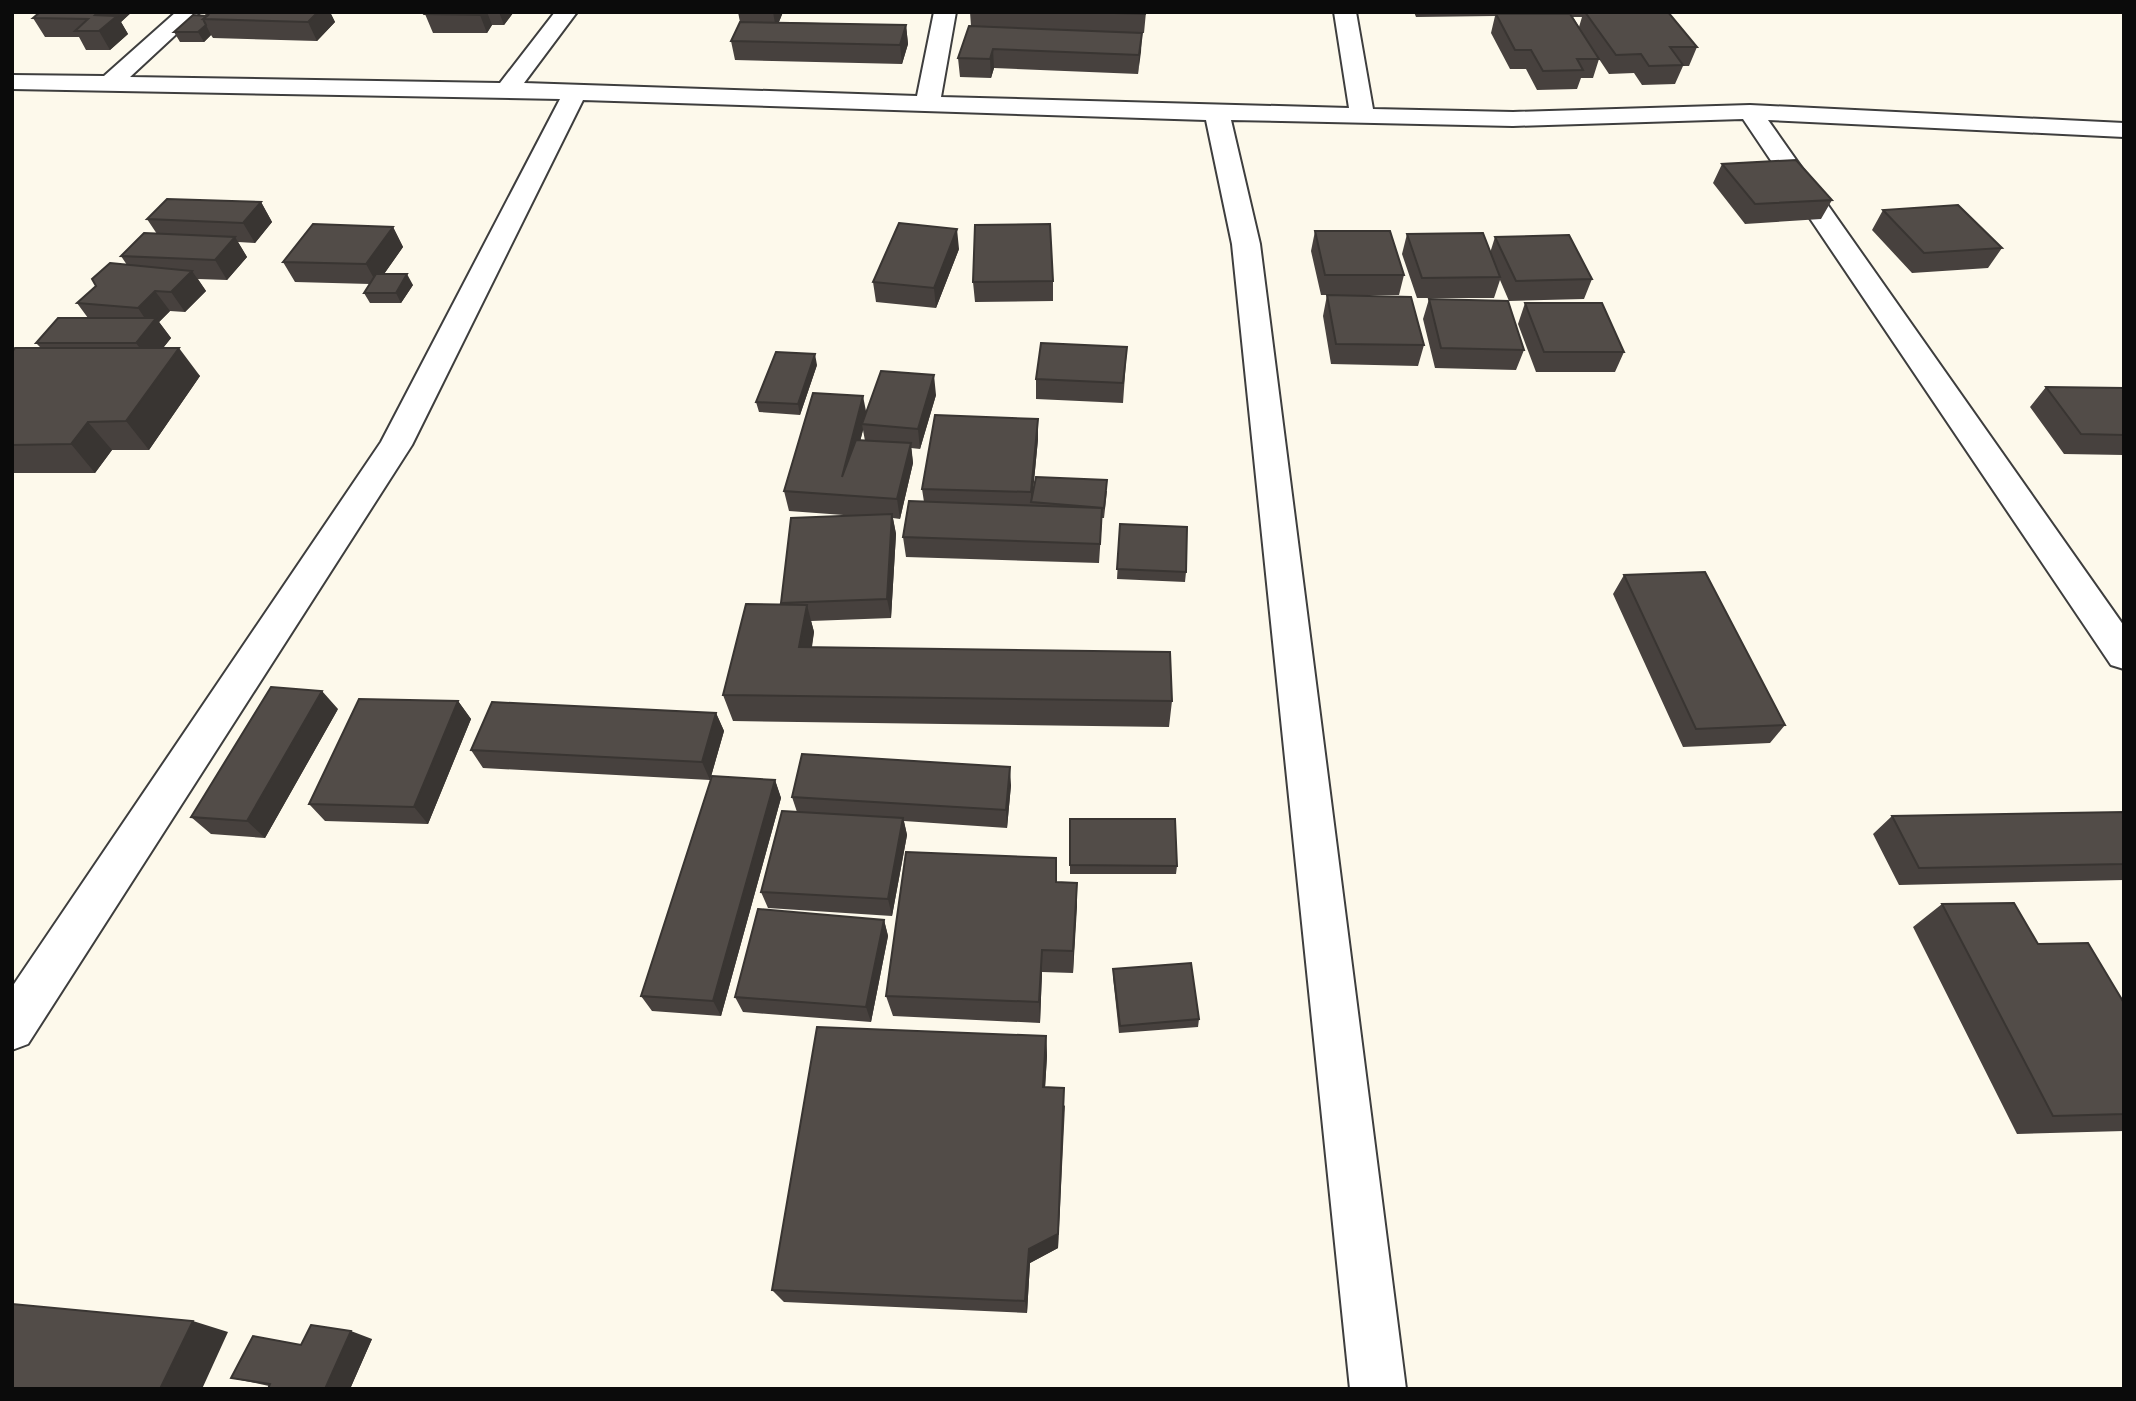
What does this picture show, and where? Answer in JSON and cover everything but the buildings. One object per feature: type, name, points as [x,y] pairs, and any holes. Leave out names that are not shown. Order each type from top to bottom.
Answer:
[{"type":"street","points":[[109,83],[189,12]]},
{"type":"street","points":[[507,90],[566,12]]},
{"type":"street","points":[[928,103],[945,12]]},
{"type":"street","points":[[1345,12],[1362,116]]},
{"type":"street","points":[[12,82],[507,90],[1217,113],[1513,119],[1750,112],[2124,130]]},
{"type":"street","points":[[12,1028],[396,445],[574,94]]},
{"type":"street","points":[[1750,112],[2124,655]]},
{"type":"street","points":[[1217,113],[1246,244],[1378,1389]]}]
